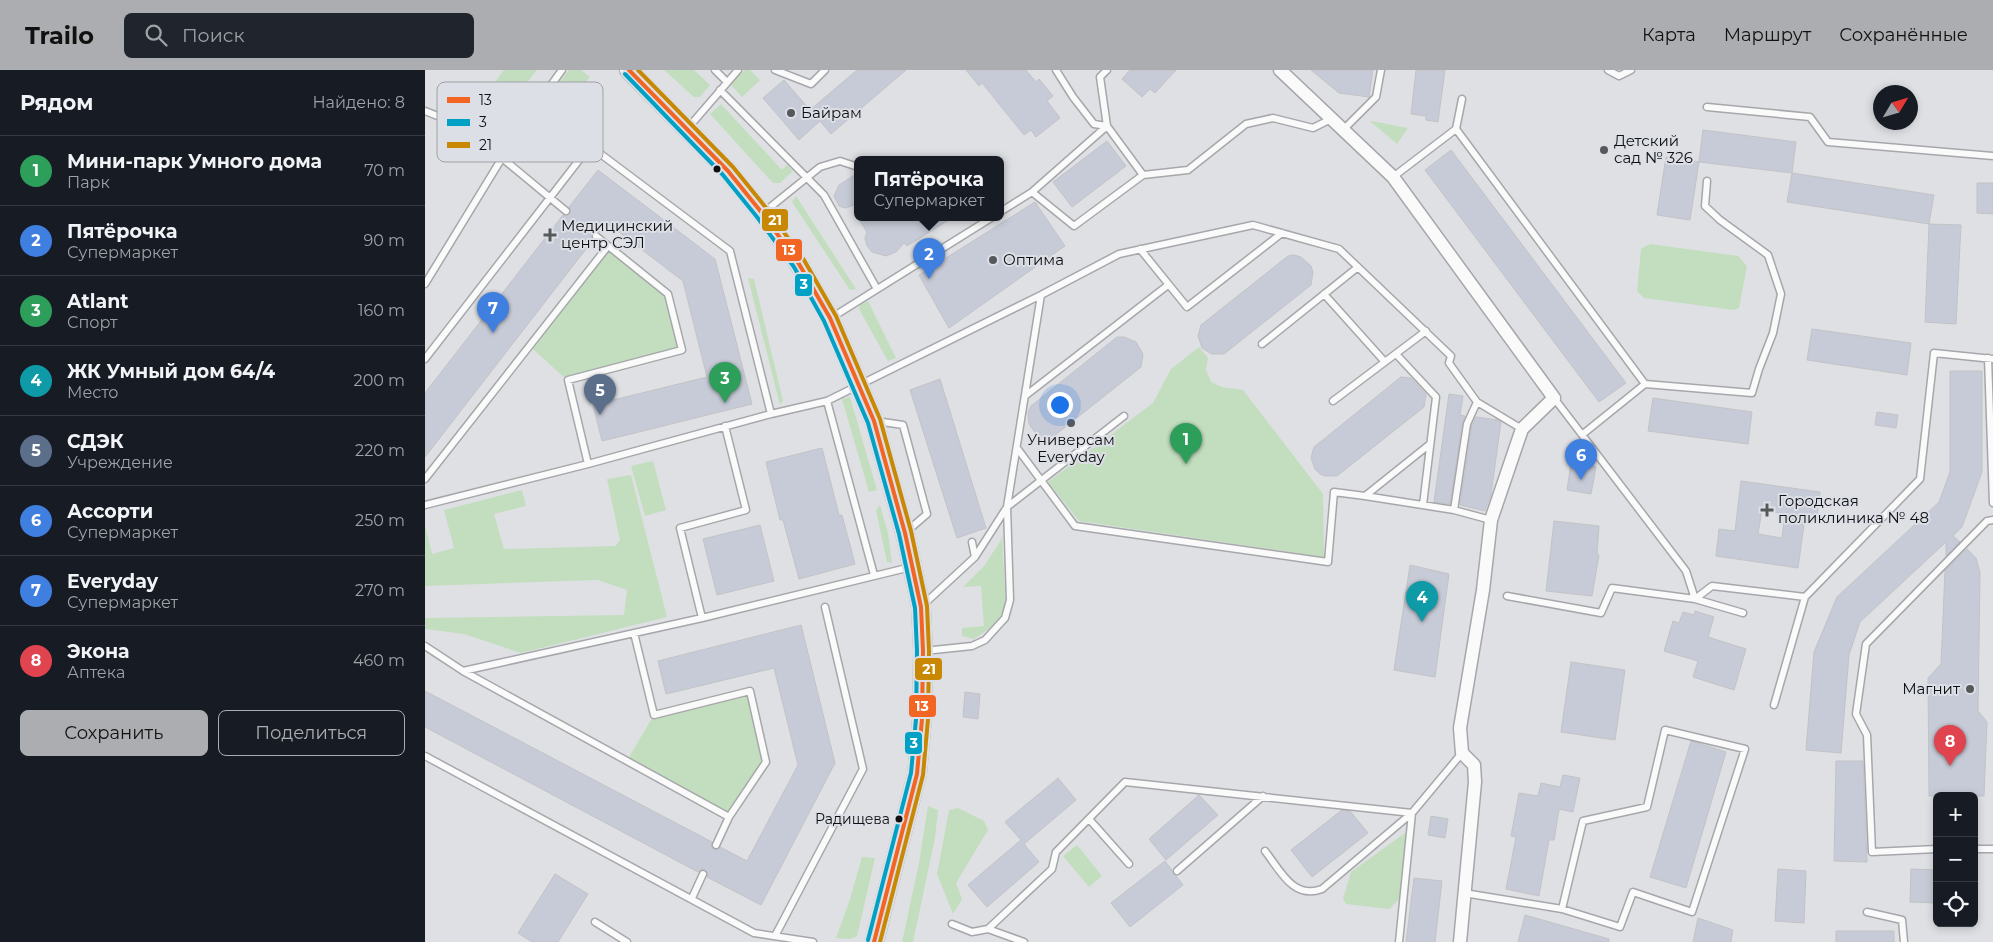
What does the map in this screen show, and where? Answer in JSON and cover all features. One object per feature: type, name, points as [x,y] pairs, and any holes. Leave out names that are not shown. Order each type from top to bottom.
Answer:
[{"type":"main road","points":[[629,70],[688,128],[728,171],[762,213],[799,264],[830,318],[859,384],[873,421],[905,533],[921,607],[923,651],[922,719],[917,774],[873,942]]},
{"type":"street","points":[[1280,70],[1393,177],[1554,398],[1522,429],[1491,520],[1483,590],[1460,728],[1462,753],[1474,765],[1475,782],[1460,942]]},
{"type":"lane","points":[[553,82],[562,70]]},
{"type":"lane","points":[[715,70],[727,82]]},
{"type":"lane","points":[[688,128],[738,70]]},
{"type":"lane","points":[[775,70],[811,84],[825,70]]},
{"type":"lane","points":[[1056,70],[1094,124],[1107,126]]},
{"type":"lane","points":[[1105,70],[1100,77],[1107,126],[1143,175]]},
{"type":"lane","points":[[1344,129],[1376,97],[1381,70]]},
{"type":"lane","points":[[1608,70],[1619,76],[1631,70]]},
{"type":"lane","points":[[720,90],[823,195],[877,290]]},
{"type":"lane","points":[[1393,177],[1456,129],[1462,100]]},
{"type":"lane","points":[[1707,107],[1810,117],[1828,142],[1993,156]]},
{"type":"lane","points":[[425,111],[437,116]]},
{"type":"lane","points":[[1032,192],[1074,226],[1143,175],[1188,170],[1246,124],[1273,118],[1313,128],[1331,119]]},
{"type":"lane","points":[[1004,210],[1032,192],[1107,126]]},
{"type":"lane","points":[[1456,129],[1645,384]]},
{"type":"lane","points":[[603,156],[730,251],[771,414]]},
{"type":"lane","points":[[425,284],[500,162]]},
{"type":"lane","points":[[507,162],[567,211]]},
{"type":"lane","points":[[425,359],[578,162]]},
{"type":"lane","points":[[762,213],[820,167],[840,162],[854,166]]},
{"type":"lane","points":[[1583,434],[1645,384],[1752,393],[1773,333],[1781,294],[1768,255],[1720,220],[1705,206],[1707,182]]},
{"type":"lane","points":[[830,318],[986,221]]},
{"type":"lane","points":[[425,505],[827,401],[1041,295],[1119,254],[1253,225],[1339,249],[1451,356],[1449,363],[1477,402],[1522,429]]},
{"type":"lane","points":[[1140,249],[1187,307],[1283,233]]},
{"type":"lane","points":[[589,464],[569,380],[682,350],[668,294],[596,236]]},
{"type":"lane","points":[[425,479],[609,246]]},
{"type":"lane","points":[[1262,344],[1358,267]]},
{"type":"lane","points":[[1025,396],[1169,284]]},
{"type":"lane","points":[[1324,294],[1385,362]]},
{"type":"lane","points":[[923,651],[972,646],[985,640],[1005,618],[1010,600],[1007,507],[1041,295]]},
{"type":"lane","points":[[1333,401],[1426,332]]},
{"type":"lane","points":[[1396,354],[1436,397],[1423,505]]},
{"type":"lane","points":[[1774,705],[1805,597],[1921,479],[1934,354],[1991,358],[1993,502]]},
{"type":"lane","points":[[1554,398],[1686,571],[1695,599]]},
{"type":"lane","points":[[827,401],[874,574]]},
{"type":"lane","points":[[1455,510],[1467,424],[1477,402]]},
{"type":"lane","points":[[921,607],[975,557],[1007,507],[1124,416]]},
{"type":"lane","points":[[873,421],[903,424],[927,514],[905,533]]},
{"type":"lane","points":[[702,618],[680,528],[746,510],[725,426]]},
{"type":"lane","points":[[1365,496],[1429,444]]},
{"type":"lane","points":[[1017,448],[1075,526],[1327,562],[1334,492],[1455,510],[1491,520]]},
{"type":"lane","points":[[1933,850],[1872,852],[1867,735],[1856,714],[1867,644],[1987,521],[1993,520]]},
{"type":"lane","points":[[972,542],[975,557]]},
{"type":"lane","points":[[463,671],[702,618],[912,566]]},
{"type":"lane","points":[[1695,599],[1712,586],[1805,597]]},
{"type":"lane","points":[[1507,596],[1601,613],[1612,588],[1695,599],[1743,613]]},
{"type":"lane","points":[[775,936],[863,769],[825,608]]},
{"type":"lane","points":[[634,633],[654,715],[750,691],[766,762],[729,817],[716,845]]},
{"type":"lane","points":[[425,646],[463,671],[729,817]]},
{"type":"lane","points":[[1464,893],[1562,909],[1620,927],[1633,892],[1692,912],[1745,749],[1665,730],[1647,807],[1583,821],[1562,909]]},
{"type":"lane","points":[[1265,851],[1291,885],[1303,891],[1313,892],[1322,889],[1413,813],[1462,753]]},
{"type":"lane","points":[[425,756],[754,933],[813,942]]},
{"type":"lane","points":[[988,929],[1052,869],[1056,852],[1125,782],[1413,813]]},
{"type":"lane","points":[[1177,871],[1263,796]]},
{"type":"lane","points":[[1399,942],[1413,813]]},
{"type":"lane","points":[[1089,818],[1129,864]]},
{"type":"lane","points":[[1978,849],[1993,849]]},
{"type":"lane","points":[[692,898],[703,874]]},
{"type":"lane","points":[[1867,912],[1903,920],[1905,942]]},
{"type":"lane","points":[[595,922],[627,942]]},
{"type":"lane","points":[[952,924],[972,932],[988,929],[1024,942]]},
{"type":"green space","points":[[504,70],[537,70],[527,82],[495,82]]},
{"type":"green space","points":[[569,70],[581,70],[590,77],[586,82],[560,82]]},
{"type":"green space","points":[[664,70],[694,70],[710,85],[700,97],[694,97]]},
{"type":"green space","points":[[745,70],[750,70],[760,80],[742,97],[730,84]]},
{"type":"green space","points":[[721,104],[782,170],[787,165],[793,171],[780,183],[773,183],[710,114]]},
{"type":"green space","points":[[1371,121],[1408,128],[1397,144]]},
{"type":"green space","points":[[796,196],[856,289],[850,290],[792,202]]},
{"type":"green space","points":[[1650,244],[1738,256],[1747,266],[1739,308],[1734,310],[1644,298],[1637,291],[1641,249]]},
{"type":"green space","points":[[606,248],[665,296],[678,348],[566,379],[533,349]]},
{"type":"green space","points":[[748,278],[754,279],[783,401],[780,405]]},
{"type":"green space","points":[[868,301],[896,358],[888,361],[859,309],[860,305]]},
{"type":"green space","points":[[1199,347],[1208,358],[1206,370],[1211,382],[1222,387],[1243,390],[1323,494],[1324,557],[1079,521],[1048,482],[1153,403],[1171,369]]},
{"type":"green space","points":[[850,397],[877,490],[869,492],[842,399]]},
{"type":"green space","points":[[653,461],[666,510],[645,516],[631,466]]},
{"type":"green space","points":[[631,475],[667,617],[521,653],[464,634],[425,629],[425,618],[624,615],[627,590],[598,580],[425,586],[425,526],[432,554],[454,548],[444,510],[522,490],[526,506],[494,514],[504,549],[615,546],[620,540],[607,479]]},
{"type":"green space","points":[[880,505],[888,533],[892,563],[887,562],[876,510]]},
{"type":"green space","points":[[1002,535],[1006,607],[996,621],[979,636],[974,639],[962,636],[962,628],[984,626],[981,586],[963,587],[984,566],[1001,540]]},
{"type":"green space","points":[[747,696],[763,762],[730,815],[628,759],[652,718]]},
{"type":"green space","points":[[928,806],[938,810],[935,838],[913,942],[902,942],[919,863]]},
{"type":"green space","points":[[958,808],[984,821],[988,830],[956,883],[962,899],[953,914],[937,874],[949,810]]},
{"type":"green space","points":[[1405,833],[1407,836],[1399,899],[1389,909],[1346,904],[1343,899],[1351,872]]},
{"type":"green space","points":[[1077,845],[1102,876],[1089,887],[1063,856]]},
{"type":"green space","points":[[862,857],[875,858],[857,936],[850,939],[836,938],[850,899]]},
{"type":"building","points":[[857,70],[906,70],[831,134],[820,121],[799,140],[763,98],[784,80],[810,110]]},
{"type":"building","points":[[966,70],[1026,70],[1036,82],[1039,79],[1053,96],[1047,101],[1060,118],[1036,137],[1031,130],[1024,135],[982,83],[979,86]]},
{"type":"building","points":[[1130,70],[1176,70],[1155,93],[1150,89],[1142,97],[1122,79]]},
{"type":"building","points":[[1311,70],[1373,70],[1369,97],[1339,93]]},
{"type":"building","points":[[1416,70],[1445,70],[1438,122],[1426,120],[1426,116],[1411,114]]},
{"type":"building","points":[[1703,130],[1796,142],[1792,173],[1699,162]]},
{"type":"building","points":[[1107,141],[1126,166],[1072,207],[1053,182]]},
{"type":"building","points":[[1451,150],[1626,383],[1599,402],[1425,170]]},
{"type":"building","points":[[1666,157],[1699,162],[1690,220],[1657,215]]},
{"type":"building","points":[[598,170],[715,259],[752,404],[602,441],[593,405],[707,377],[683,281],[607,223],[599,232],[595,231],[592,233],[593,240],[425,457],[425,393],[563,215],[567,216],[570,214],[569,207]]},
{"type":"building","points":[[1792,173],[1934,195],[1929,224],[1787,202]]},
{"type":"building","points":[[854,176],[854,205],[845,208],[839,206],[834,196],[839,185]]},
{"type":"building","points":[[1977,183],[1993,183],[1993,214],[1977,213]]},
{"type":"building","name":"Оптима","points":[[1035,202],[1065,246],[949,328],[919,275]]},
{"type":"building","points":[[860,221],[947,221],[907,246],[904,243],[896,252],[886,256],[872,252],[867,246],[865,238],[867,232]]},
{"type":"building","points":[[1929,224],[1961,225],[1956,324],[1925,322]]},
{"type":"building","points":[[1288,256],[1301,257],[1311,266],[1313,272],[1311,285],[1224,354],[1212,354],[1202,348],[1198,336],[1201,325]]},
{"type":"building","points":[[1812,329],[1911,343],[1907,375],[1807,360]]},
{"type":"building","points":[[1117,337],[1124,337],[1136,342],[1143,354],[1141,367],[1054,436],[1036,434],[1029,424],[1028,412],[1031,406]]},
{"type":"building","points":[[1950,371],[1982,371],[1982,472],[1962,527],[1953,536],[1960,542],[1946,556],[1946,542],[1860,622],[1849,655],[1841,753],[1806,750],[1814,652],[1837,597],[1939,502],[1950,472]]},
{"type":"building","points":[[1401,377],[1411,378],[1426,394],[1424,407],[1337,476],[1320,474],[1315,469],[1311,458],[1314,447]]},
{"type":"building","points":[[940,379],[986,528],[957,538],[910,390]]},
{"type":"building","points":[[1449,394],[1463,396],[1460,415],[1465,416],[1462,423],[1450,504],[1434,502]]},
{"type":"building","points":[[1653,398],[1752,412],[1748,444],[1648,431]]},
{"type":"building","points":[[1877,412],[1898,415],[1896,428],[1875,425]]},
{"type":"building","points":[[1476,417],[1501,422],[1491,494],[1485,511],[1460,505],[1472,425]]},
{"type":"building","points":[[822,448],[839,515],[842,515],[855,564],[799,579],[783,520],[780,520],[766,462]]},
{"type":"building","points":[[1571,463],[1596,467],[1591,494],[1567,490]]},
{"type":"building","points":[[1741,481],[1820,492],[1817,518],[1805,517],[1798,568],[1716,556],[1719,529],[1735,531]],"holes":[[[1762,510],[1785,514],[1782,538],[1758,534]]]},
{"type":"building","points":[[1554,521],[1599,526],[1597,554],[1599,555],[1592,596],[1546,591]]},
{"type":"building","points":[[760,525],[774,581],[717,595],[703,539]]},
{"type":"building","points":[[1967,549],[1976,558],[1980,573],[1978,711],[1987,722],[1984,796],[1978,796],[1978,792],[1933,792],[1933,796],[1929,796],[1928,678],[1941,664],[1945,571]]},
{"type":"building","points":[[1410,565],[1449,574],[1435,677],[1394,670]]},
{"type":"building","points":[[1695,611],[1714,617],[1708,637],[1746,649],[1734,690],[1693,677],[1698,661],[1664,651],[1673,621],[1679,623],[1683,612],[1694,615]]},
{"type":"building","points":[[801,625],[835,763],[761,905],[707,877],[708,873],[705,870],[702,869],[698,872],[425,727],[425,691],[712,842],[711,846],[713,849],[717,850],[720,847],[747,861],[798,765],[774,668],[666,694],[658,661]]},
{"type":"building","points":[[1571,662],[1625,670],[1615,740],[1561,732]]},
{"type":"building","points":[[965,692],[980,694],[978,719],[963,717]]},
{"type":"building","points":[[1691,741],[1726,752],[1686,888],[1650,877]]},
{"type":"building","points":[[1836,761],[1863,761],[1867,862],[1834,861]]},
{"type":"building","points":[[1563,775],[1580,778],[1573,812],[1559,809],[1554,840],[1549,840],[1539,896],[1506,889],[1516,837],[1511,836],[1519,793],[1538,796],[1541,783],[1560,787]]},
{"type":"building","points":[[1058,778],[1076,800],[1024,844],[1039,862],[987,907],[968,885],[1021,840],[1005,822]]},
{"type":"building","points":[[1199,795],[1218,815],[1166,860],[1149,839]]},
{"type":"building","points":[[1342,810],[1350,811],[1368,833],[1312,877],[1291,850]]},
{"type":"building","points":[[1431,816],[1448,819],[1445,838],[1428,835]]},
{"type":"building","points":[[1165,861],[1183,885],[1130,927],[1111,903]]},
{"type":"building","points":[[1778,869],[1806,871],[1804,923],[1775,921]]},
{"type":"building","points":[[1911,869],[1933,870],[1933,903],[1910,902]]},
{"type":"building","points":[[555,874],[588,894],[558,942],[532,942],[518,933]]},
{"type":"building","points":[[1414,878],[1442,881],[1435,942],[1406,942]]},
{"type":"building","points":[[1525,915],[1609,939],[1609,942],[1518,942]]},
{"type":"building","points":[[1698,918],[1733,930],[1731,942],[1693,942]]},
{"type":"building","points":[[1836,931],[1894,931],[1894,942],[1836,942]]},
{"type":"transit line","name":"13","points":[[629,70],[728,171],[762,213],[799,264],[830,318],[874,421],[905,533],[921,607],[923,651],[922,719],[917,774],[874,942]]},
{"type":"transit line","name":"21","points":[[638,70],[733,167],[767,209],[804,260],[836,316],[880,419],[911,531],[927,606],[929,651],[928,719],[923,775],[880,942]]},
{"type":"transit line","name":"3","points":[[625,74],[723,175],[794,267],[824,321],[868,423],[899,534],[915,608],[917,651],[916,719],[911,773],[868,940]]},
{"type":"place","name":"Байрам","points":[[791,113]]},
{"type":"place","name":"Детский сад № 326","points":[[1604,150]]},
{"type":"place","name":"Медицинский центр СЭЛ","points":[[550,235]]},
{"type":"place","name":"Оптима","points":[[993,260]]},
{"type":"place","name":"Пятёрочка","points":[[929,279]]},
{"type":"place","name":"Everyday","points":[[493,333]]},
{"type":"place","name":"Atlant","points":[[725,403]]},
{"type":"place","name":"СДЭК","points":[[600,415]]},
{"type":"place","name":"Универсам Everyday","points":[[1071,423]]},
{"type":"place","name":"Мини-парк Умного дома","points":[[1186,464]]},
{"type":"place","name":"Ассорти","points":[[1581,480]]},
{"type":"place","name":"Городская поликлиника № 48","points":[[1767,510]]},
{"type":"place","name":"ЖК Умный дом 64/4","points":[[1422,622]]},
{"type":"place","name":"Магнит","points":[[1970,689]]},
{"type":"place","name":"Экона","points":[[1950,766]]},
{"type":"place","name":"Радищева","points":[[899,819]]}]
